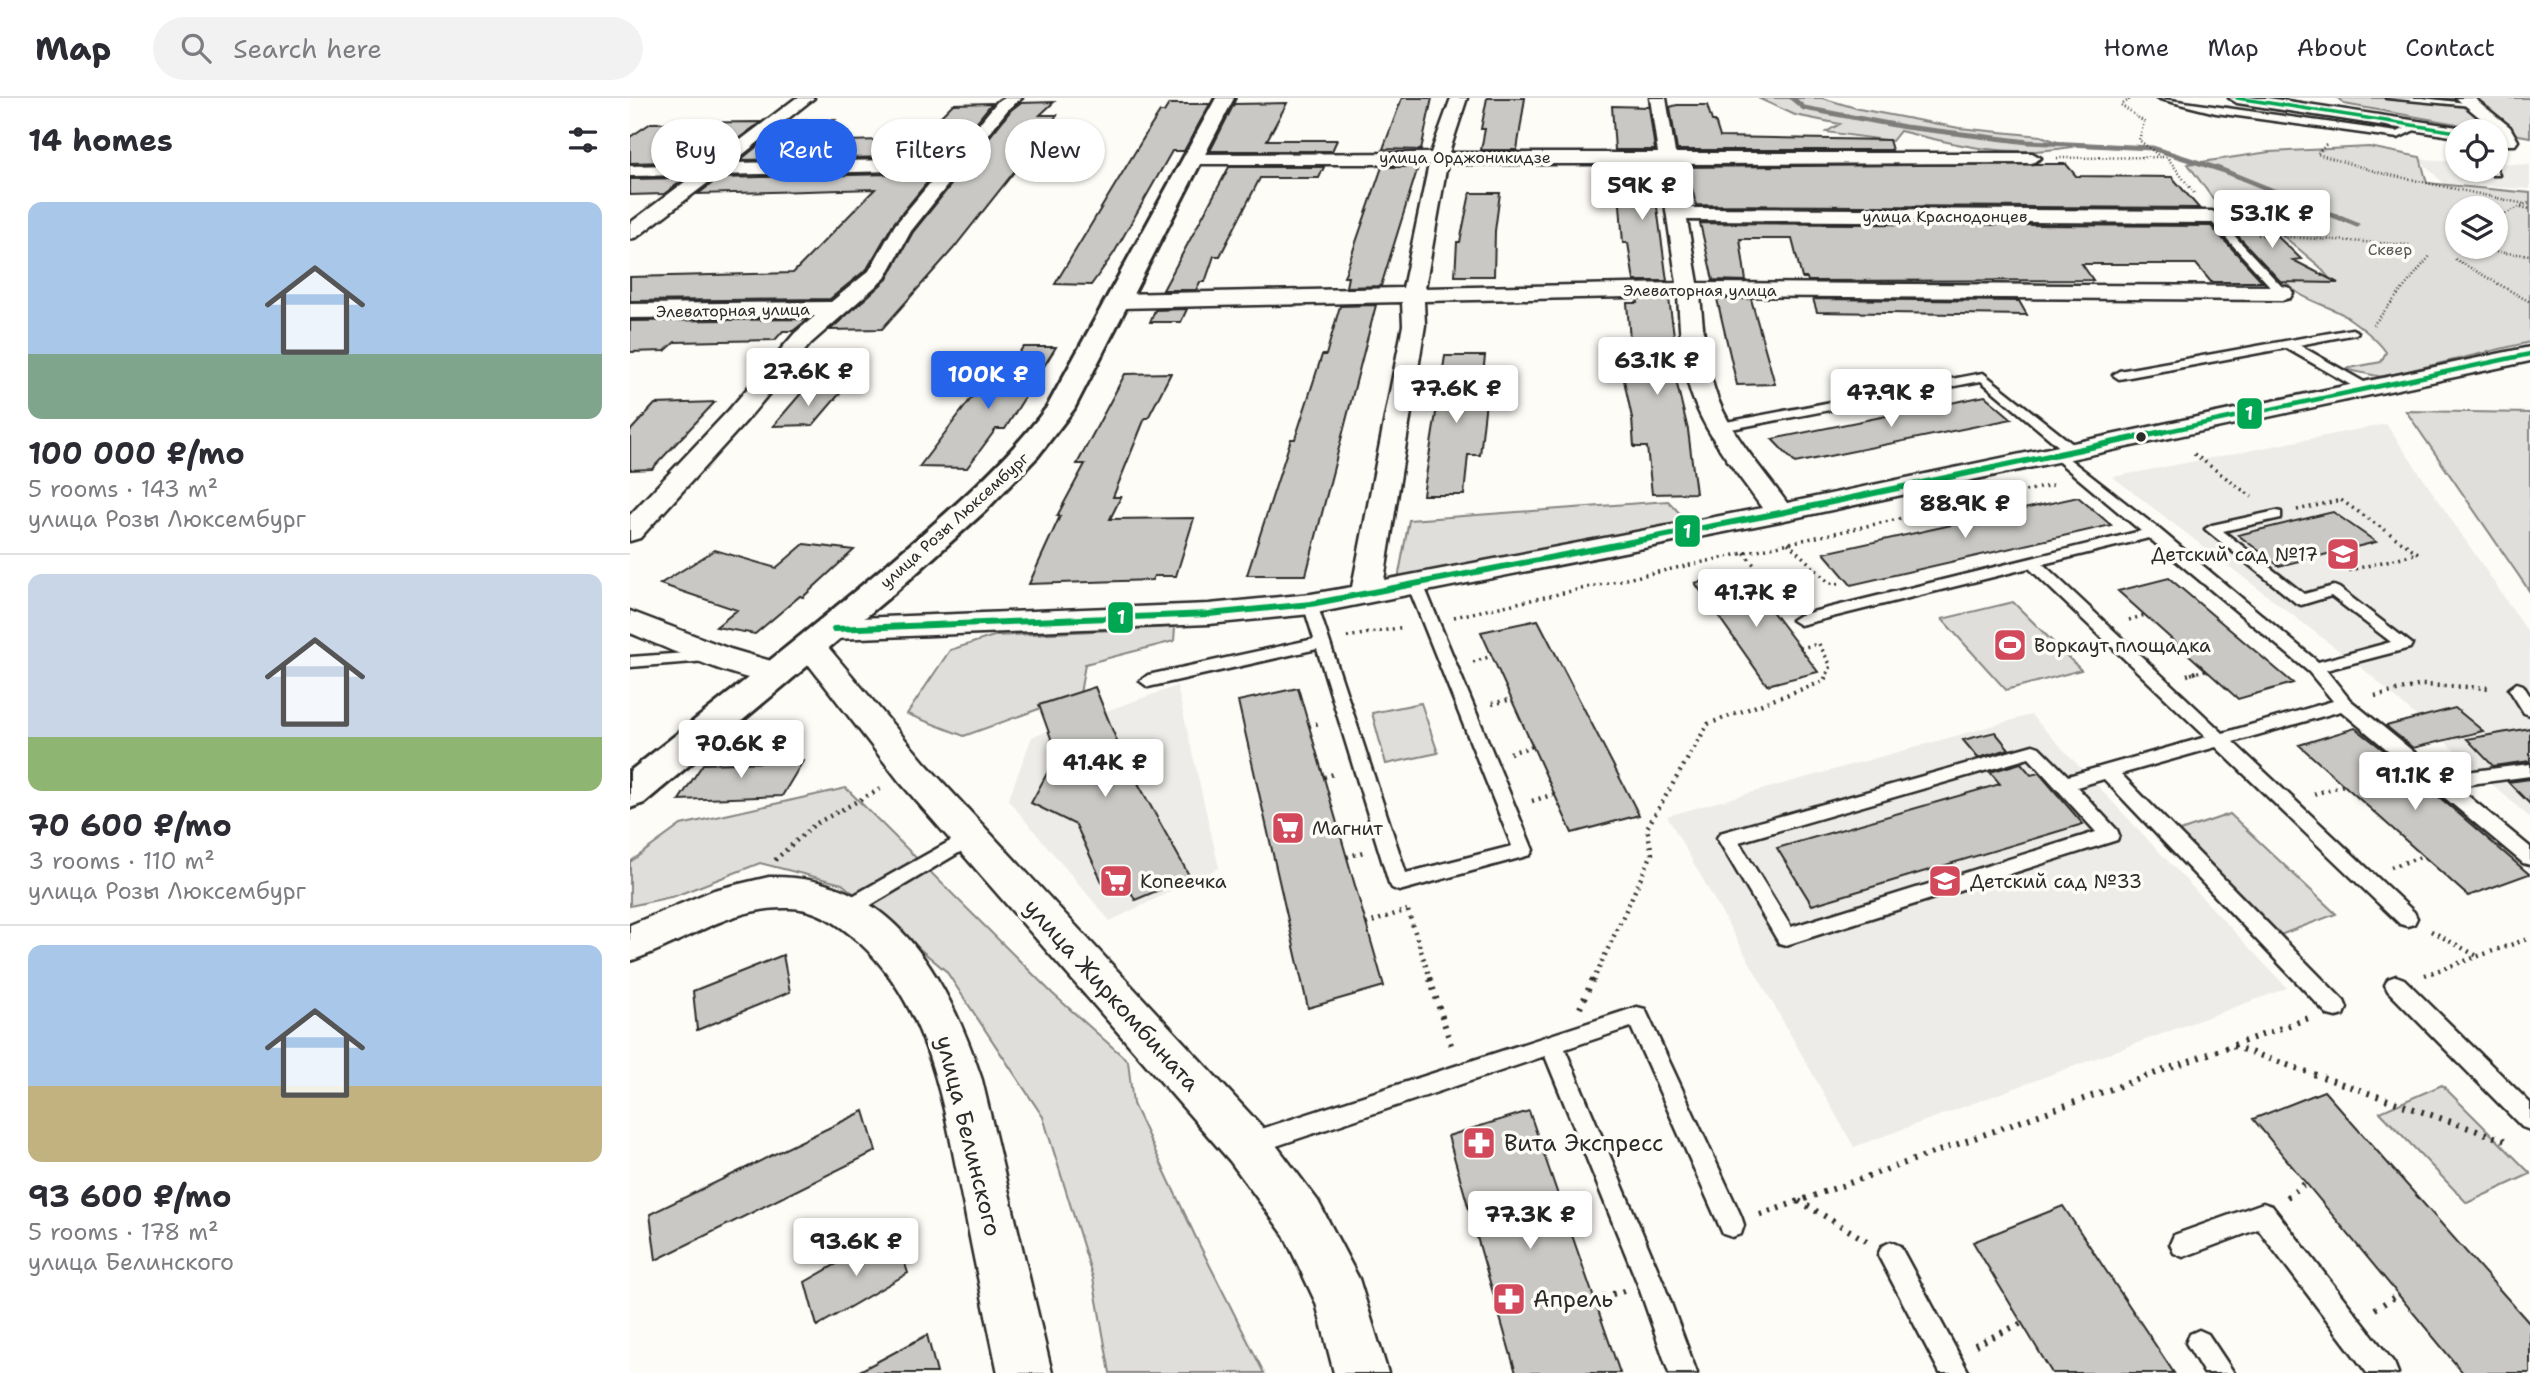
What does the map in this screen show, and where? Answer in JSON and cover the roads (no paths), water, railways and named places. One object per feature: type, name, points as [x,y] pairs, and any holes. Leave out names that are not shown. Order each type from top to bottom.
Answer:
[{"type":"street","points":[[741,146],[806,98]]},
{"type":"street","points":[[991,120],[1003,105],[1014,98]]},
{"type":"street","name":"улица Розы Люксембург","points":[[630,793],[822,638],[1001,480],[1036,444],[1060,409],[1119,301],[1225,98]]},
{"type":"street","points":[[1366,596],[1414,324],[1413,294],[1439,157],[1459,98]]},
{"type":"street","points":[[1658,98],[1665,156],[1678,214],[1706,400],[1721,428],[1780,513]]},
{"type":"street","points":[[2237,98],[2277,102],[2445,132]]},
{"type":"street","points":[[2468,101],[2490,119]]},
{"type":"street","points":[[2508,142],[2530,147]]},
{"type":"street","name":"улица Орджоникидзе","points":[[1193,159],[1665,156],[2032,158]]},
{"type":"street","points":[[741,169],[871,166]]},
{"type":"street","points":[[630,171],[651,171]]},
{"type":"street","points":[[630,233],[694,182]]},
{"type":"street","points":[[630,532],[638,515],[803,338],[878,274],[902,229],[942,182]]},
{"type":"street","name":"улица Краснодонцев","points":[[1678,214],[2212,217]]},
{"type":"street","name":"Элеваторная улица","points":[[1119,301],[1688,289],[2282,293]]},
{"type":"street","name":"Элеваторная улица","points":[[630,311],[836,309]]},
{"type":"street","points":[[822,638],[1209,614],[1366,596],[1780,513],[2530,354]]},
{"type":"street","points":[[630,621],[718,656],[776,674]]},
{"type":"street","name":"улица Жиркомбината","points":[[822,638],[912,772],[1247,1145],[1301,1218],[1341,1297],[1361,1373]]},
{"type":"street","name":"улица Белинского","points":[[630,944],[728,902],[772,892],[790,892],[806,894],[847,909],[880,933],[908,963],[936,1011],[956,1065],[1026,1373]]},
{"type":"lane","points":[[2160,98],[2216,111],[2398,135],[2419,126]]},
{"type":"lane","points":[[2390,98],[2468,101]]},
{"type":"lane","points":[[2212,217],[2282,293]]},
{"type":"lane","points":[[2119,376],[2352,331]]},
{"type":"lane","points":[[2288,344],[2367,389]]},
{"type":"lane","points":[[1721,428],[1983,377],[2067,453],[2087,477],[2315,668],[2344,704],[2530,858]]},
{"type":"lane","points":[[2276,515],[2212,529],[2301,600],[2334,592],[2404,644],[2315,668]]},
{"type":"lane","points":[[1800,620],[2154,533]]},
{"type":"lane","points":[[2033,563],[2407,918]]},
{"type":"lane","points":[[1311,604],[1399,883],[1523,850],[1416,586]]},
{"type":"lane","points":[[1148,681],[1323,642]]},
{"type":"lane","points":[[630,662],[718,656]]},
{"type":"lane","points":[[2517,689],[2530,709]]},
{"type":"lane","points":[[2064,784],[2344,704]]},
{"type":"lane","points":[[2033,751],[2064,784],[2110,835],[1786,937],[1727,838],[2033,751]]},
{"type":"lane","points":[[2439,782],[2530,770]]},
{"type":"lane","points":[[2107,771],[2336,1008]]},
{"type":"lane","points":[[847,909],[970,837]]},
{"type":"lane","points":[[2396,985],[2530,1119]]},
{"type":"lane","points":[[1247,1145],[1637,1016],[1731,1225]]},
{"type":"lane","points":[[1558,1042],[1683,1373]]},
{"type":"lane","points":[[2183,1244],[2263,1215],[2384,1373]]},
{"type":"lane","points":[[1891,1255],[1950,1365]]},
{"type":"lane","points":[[2199,1343],[2220,1373]]},
{"type":"waterway","points":[[1792,98],[1804,108],[1905,127],[2028,142],[2152,148],[2222,170],[2357,225]]},
{"type":"place","name":"Детский сад №17","points":[[2343,554]]},
{"type":"place","name":"Воркаут площадка","points":[[2010,645]]},
{"type":"place","name":"Магнит","points":[[1288,828]]},
{"type":"place","name":"Копеечка","points":[[1116,881]]},
{"type":"place","name":"Детский сад №33","points":[[1945,881]]},
{"type":"place","name":"Вита Экспресс","points":[[1479,1143]]},
{"type":"place","name":"Апрель","points":[[1509,1299]]},
{"type":"park label","name":"Сквер","points":[[2390,249]]}]
